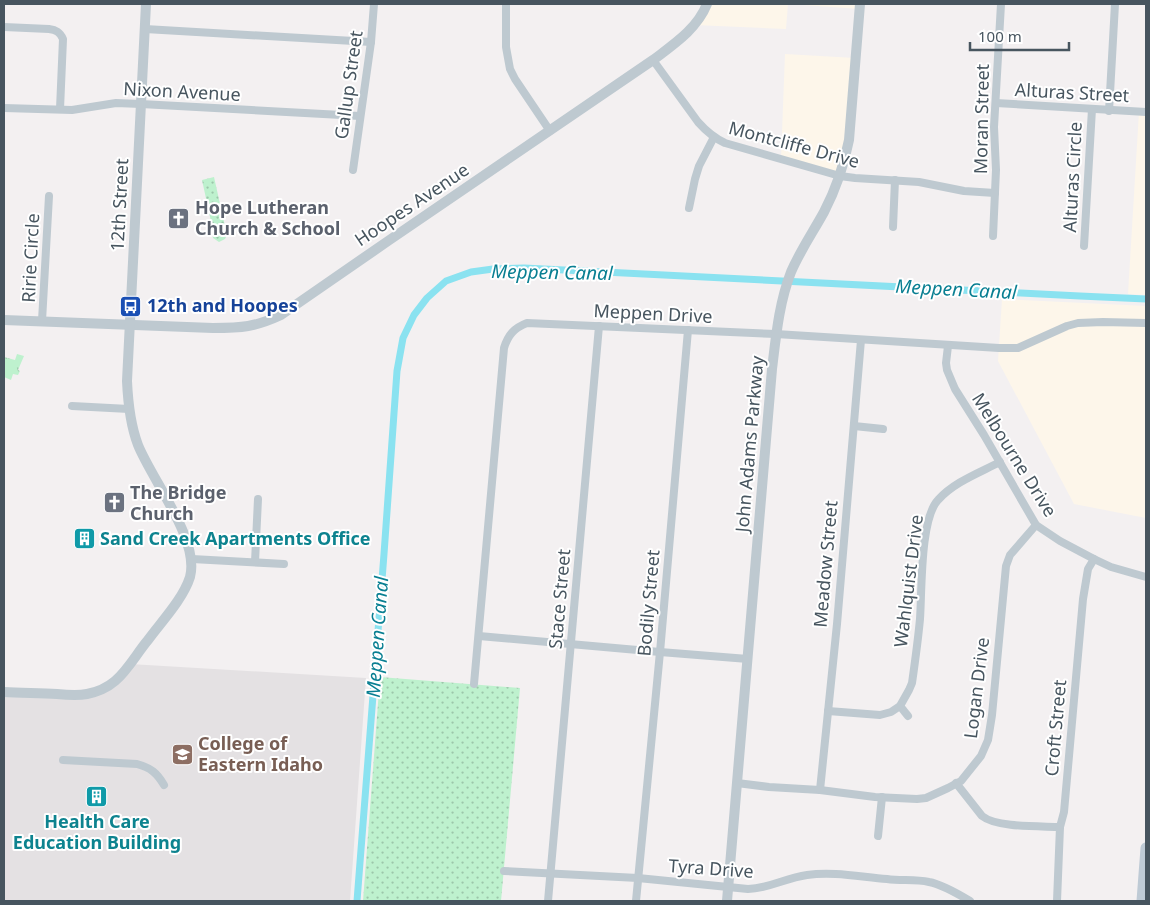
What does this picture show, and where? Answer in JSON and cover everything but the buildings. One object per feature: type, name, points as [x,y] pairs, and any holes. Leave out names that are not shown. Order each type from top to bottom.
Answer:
[{"type":"main road","points":[[1142,901],[1146,848]]},
{"type":"street","name":"12th Street","points":[[146,4],[130,326],[129,409],[138,444],[187,540],[192,559]]},
{"type":"street","name":"Gallup Street","points":[[353,170],[371,42],[374,4]]},
{"type":"street","points":[[506,4],[506,47],[510,68],[550,131]]},
{"type":"street","name":"Hoopes Avenue","points":[[4,320],[130,326],[234,328],[253,326],[266,322],[281,315],[653,60],[682,38],[704,12],[707,4]]},
{"type":"street","name":"John Adams Parkway","points":[[727,901],[776,334],[788,281],[798,258],[825,210],[846,157],[860,4]]},
{"type":"street","name":"Moran Street","points":[[993,236],[996,193],[994,127],[1001,4]]},
{"type":"street","name":"Alturas Circle","points":[[1109,110],[1115,4]]},
{"type":"street","points":[[4,27],[49,29],[56,30],[61,34],[63,39],[60,109]]},
{"type":"street","points":[[145,29],[371,42]]},
{"type":"street","name":"Montcliffe Drive","points":[[653,60],[698,122],[714,138],[725,143],[840,176],[919,182],[964,190],[996,193]]},
{"type":"street","name":"Nixon Avenue","points":[[4,108],[87,108],[116,103],[360,116]]},
{"type":"street","name":"Alturas Street","points":[[996,103],[1146,112]]},
{"type":"street","name":"Alturas Circle","points":[[1084,246],[1092,109]]},
{"type":"street","points":[[689,208],[699,166],[714,138]]},
{"type":"street","points":[[893,227],[895,180]]},
{"type":"street","name":"Ririe Circle","points":[[42,321],[49,196]]},
{"type":"street","name":"Meppen Drive","points":[[474,684],[504,348],[506,340],[520,325],[527,323],[776,334],[948,346],[1018,348],[1078,323],[1146,323]]},
{"type":"street","name":"Stace Street","points":[[548,901],[599,326]]},
{"type":"street","name":"Bodily Street","points":[[636,901],[688,330]]},
{"type":"street","name":"Meadow Street","points":[[820,790],[861,340]]},
{"type":"street","name":"Melbourne Drive","points":[[948,346],[946,363],[955,389],[1036,525],[1060,541],[1094,559],[1146,577]]},
{"type":"street","points":[[72,406],[129,409]]},
{"type":"street","points":[[854,426],[883,429]]},
{"type":"street","name":"Wahlquist Drive","points":[[900,706],[912,683],[920,618],[926,530],[932,508],[947,492],[966,479],[1000,462]]},
{"type":"street","points":[[255,562],[258,499]]},
{"type":"street","name":"Logan Drive","points":[[738,783],[769,788],[820,790],[917,799],[926,798],[961,781],[981,756],[988,740],[1007,560],[1036,525]]},
{"type":"street","points":[[4,692],[88,694],[104,688],[115,681],[130,664],[185,588],[190,576],[192,559],[284,564]]},
{"type":"street","name":"Croft Street","points":[[1057,901],[1060,827],[1064,812],[1082,599],[1088,569],[1094,559]]},
{"type":"street","points":[[479,636],[748,659]]},
{"type":"street","points":[[828,711],[880,715],[891,712],[900,706],[908,716]]},
{"type":"street","points":[[63,760],[137,764],[145,766],[157,774],[164,785]]},
{"type":"street","points":[[956,783],[986,819],[1008,824],[1060,827]]},
{"type":"street","points":[[878,836],[882,797]]},
{"type":"street","name":"Tyra Drive","points":[[504,871],[638,878],[757,889],[796,877],[824,874],[849,875],[889,880],[930,882],[970,901]]},
{"type":"shaded area","points":[[702,4],[788,4],[786,29],[694,25]]},
{"type":"shaded area","points":[[788,4],[860,4],[860,9]]},
{"type":"shaded area","points":[[785,54],[855,58],[840,176],[781,159]]},
{"type":"shaded area","points":[[1139,112],[1146,112],[1146,295],[1128,294]]},
{"type":"shaded area","points":[[1002,299],[1146,306],[1146,518],[1074,504],[998,361]]},
{"type":"shaded area","name":"College of Eastern Idaho","points":[[130,664],[366,678],[350,901],[4,901],[4,692],[76,695],[104,688]]},
{"type":"green space","points":[[214,177],[227,235],[225,239],[219,242],[213,238],[202,180]]},
{"type":"green space","points":[[17,354],[24,356],[18,370],[20,371],[18,375],[13,374],[11,380],[4,377],[4,357],[15,360]]},
{"type":"green space","points":[[380,677],[520,688],[501,901],[363,901]]},
{"type":"waterway","name":"Meppen Canal","points":[[357,901],[397,371],[403,338],[414,315],[427,298],[446,281],[471,272],[524,268],[1146,299]]},
{"type":"place","name":"Hope Lutheran Church & School","points":[[179,218]]},
{"type":"place","name":"12th and Hoopes","points":[[131,306]]},
{"type":"place","name":"The Bridge Church","points":[[114,503]]},
{"type":"place","name":"Sand Creek Apartments Office","points":[[84,539]]},
{"type":"place","name":"College of Eastern Idaho","points":[[182,754]]},
{"type":"place","name":"Health Care Education Building","points":[[97,797]]}]
